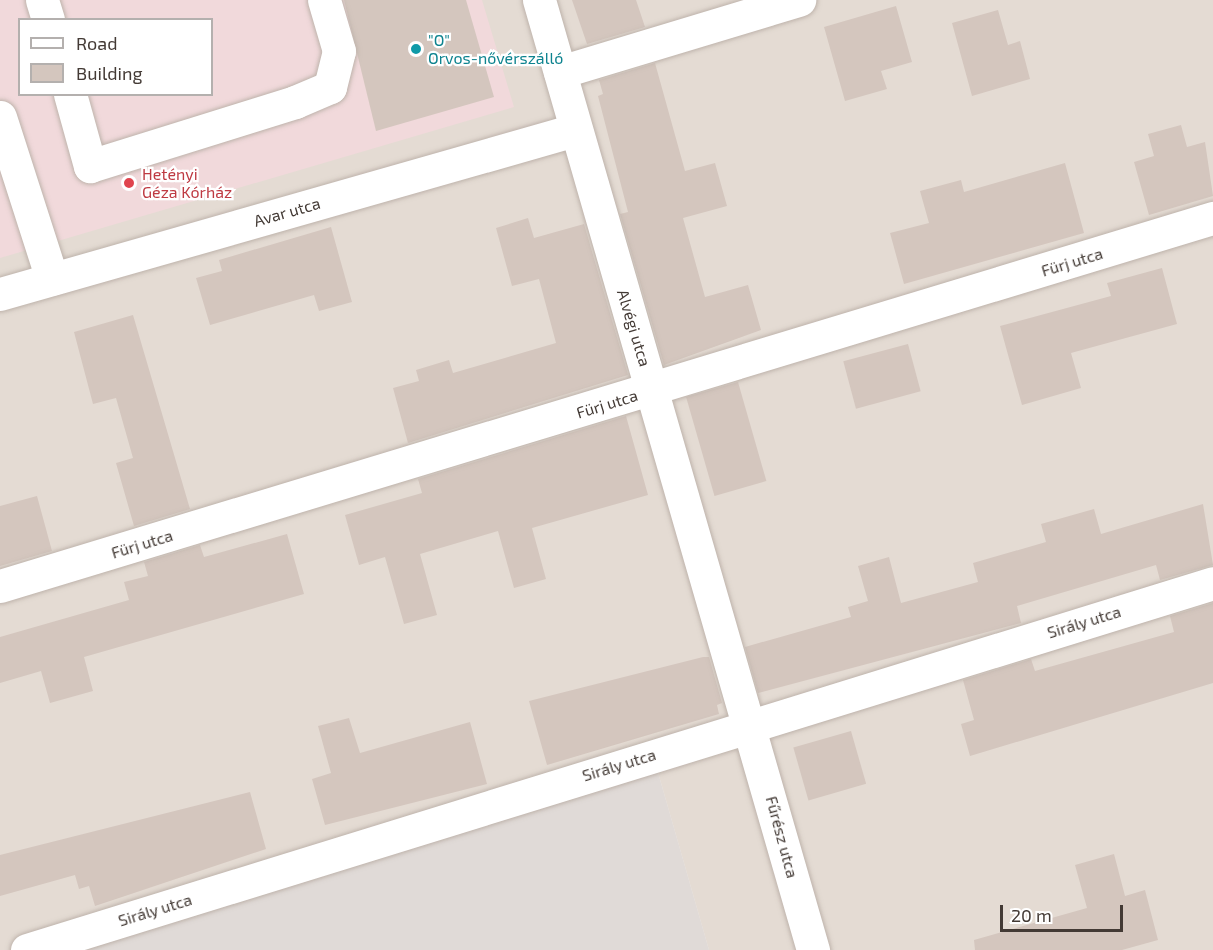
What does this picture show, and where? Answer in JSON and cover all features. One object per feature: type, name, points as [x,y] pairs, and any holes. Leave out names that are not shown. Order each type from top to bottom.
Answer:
[{"type":"street","points":[[42,0],[47,18]]},
{"type":"street","points":[[71,96],[90,166],[295,102],[330,87],[339,51],[324,0]]},
{"type":"street","name":"Alvégi utca","points":[[539,0],[574,130],[752,724]]},
{"type":"street","points":[[560,72],[799,0]]},
{"type":"street","points":[[0,117],[52,279]]},
{"type":"street","name":"Avar utca","points":[[0,294],[574,130]]},
{"type":"street","name":"Fürj utca","points":[[0,586],[653,391],[1213,218]]},
{"type":"street","name":"Sirály utca","points":[[27,950],[1213,583]]},
{"type":"street","name":"Fűrész utca","points":[[752,724],[813,950]]},
{"type":"shaded area","points":[[0,0],[1213,0],[1213,950],[709,950],[651,748],[37,950],[0,950]]},
{"type":"shaded area","name":"Hetényi Géza Kórház","points":[[0,0],[482,0],[514,107],[0,258]]},
{"type":"shaded area","points":[[651,748],[709,950],[37,950]]},
{"type":"building","name":"\"O\" Orvos-nővérszálló","points":[[344,0],[466,0],[494,97],[376,131]]},
{"type":"building","points":[[572,0],[636,0],[645,27],[587,44]]},
{"type":"building","points":[[896,6],[912,62],[881,71],[887,89],[845,101],[824,27]]},
{"type":"building","points":[[998,10],[1008,45],[1020,41],[1030,79],[972,96],[952,23]]},
{"type":"building","points":[[655,63],[685,171],[715,163],[727,206],[683,218],[705,297],[748,285],[761,330],[664,365],[620,214],[628,212],[598,96],[603,94],[599,80]]},
{"type":"building","points":[[1181,125],[1187,147],[1205,142],[1213,196],[1149,215],[1134,162],[1154,156],[1148,134]]},
{"type":"building","points":[[1065,163],[1084,233],[904,284],[890,233],[929,223],[920,191],[961,180],[964,192]]},
{"type":"building","points":[[528,218],[534,238],[584,224],[628,375],[408,443],[393,388],[419,381],[416,370],[449,360],[453,373],[556,343],[539,279],[512,286],[496,228]]},
{"type":"building","points":[[331,227],[352,302],[319,311],[314,295],[210,325],[196,278],[222,271],[219,260]]},
{"type":"building","points":[[1162,268],[1177,324],[1071,353],[1081,388],[1022,405],[1000,326],[1111,296],[1107,283]]},
{"type":"building","points":[[133,315],[190,509],[134,526],[116,463],[133,458],[116,398],[93,404],[74,332]]},
{"type":"building","points":[[908,344],[921,391],[856,409],[843,361]]},
{"type":"building","points":[[738,382],[766,481],[714,496],[686,397]]},
{"type":"building","points":[[626,416],[648,495],[532,528],[546,579],[514,588],[498,531],[420,554],[437,615],[404,624],[385,557],[359,565],[345,515],[422,493],[418,479]]},
{"type":"building","points":[[37,496],[52,551],[0,566],[0,506]]},
{"type":"building","points":[[1203,504],[1213,565],[1160,580],[1156,565],[1017,606],[1021,623],[758,693],[745,647],[851,617],[848,607],[868,601],[858,566],[889,557],[901,603],[978,582],[973,563],[1046,542],[1041,524],[1094,509],[1101,534]]},
{"type":"building","points":[[287,534],[304,594],[84,657],[93,691],[50,703],[41,671],[0,683],[0,637],[129,600],[124,582],[148,576],[144,562],[200,545],[204,557]]},
{"type":"building","points":[[1213,603],[1213,683],[970,756],[961,724],[974,720],[963,680],[1031,659],[1035,671],[1174,632],[1170,616]]},
{"type":"building","points":[[709,657],[722,703],[717,705],[719,714],[547,765],[529,701]]},
{"type":"building","points":[[349,718],[360,753],[470,722],[487,784],[325,825],[312,779],[331,773],[318,726]]},
{"type":"building","points":[[851,731],[866,784],[808,800],[793,748]]},
{"type":"building","points":[[250,792],[266,849],[95,906],[89,886],[79,889],[75,875],[0,896],[0,855]]},
{"type":"building","points":[[1114,854],[1125,896],[1145,890],[1158,940],[1122,950],[975,950],[974,940],[1087,908],[1075,865]]},
{"type":"place","name":"\"O\" Orvos-nővérszálló","points":[[416,49]]},
{"type":"place","name":"Hetényi Géza Kórház","points":[[129,183]]}]
